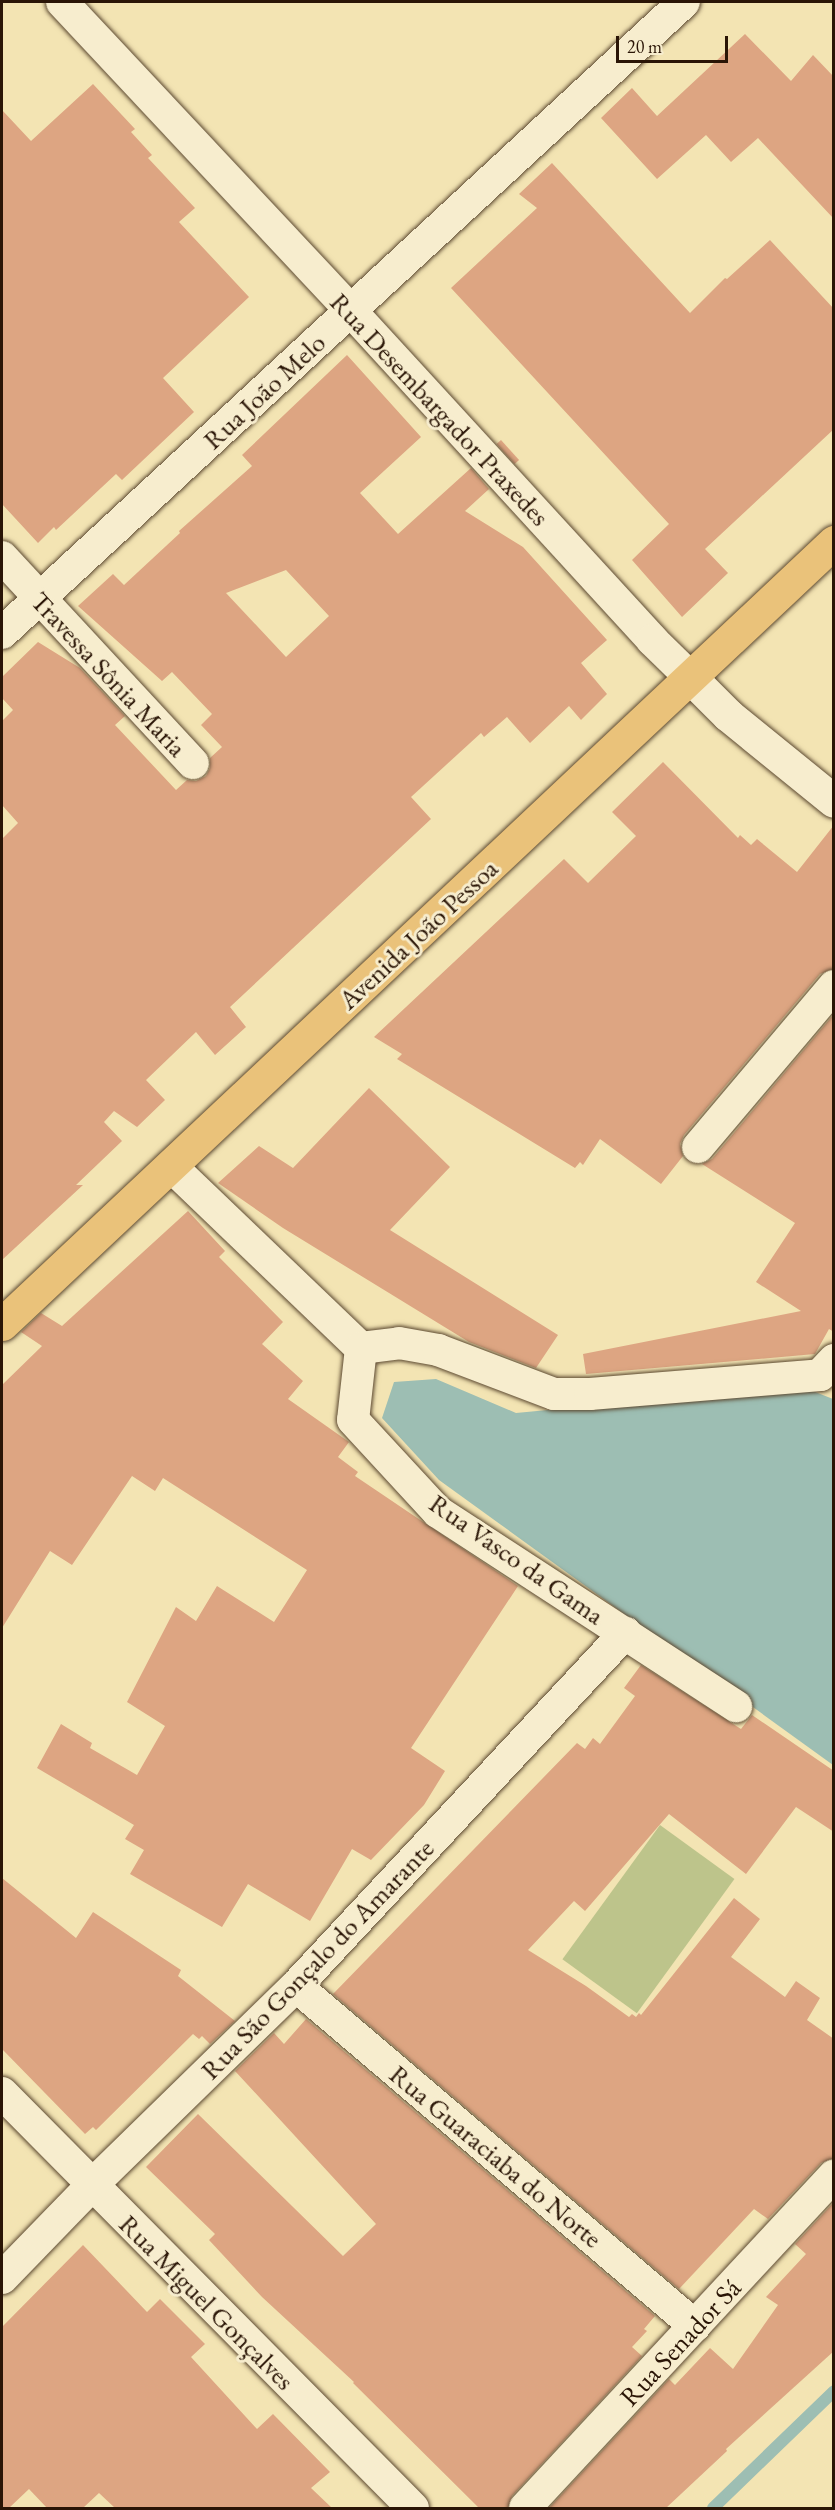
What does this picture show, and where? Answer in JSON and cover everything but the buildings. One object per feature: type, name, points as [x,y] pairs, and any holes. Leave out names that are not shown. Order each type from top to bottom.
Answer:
[{"type":"main road","name":"Avenida João Pessoa","points":[[2,1324],[834,542]]},
{"type":"street","name":"Rua Desembargador Praxedes","points":[[62,2],[351,311],[652,640],[728,715],[834,801]]},
{"type":"street","name":"Rua João Melo","points":[[2,633],[684,2]]},
{"type":"street","name":"Travessa Sônia Maria","points":[[2,557],[193,763]]},
{"type":"street","points":[[698,1147],[834,986]]},
{"type":"street","points":[[171,1166],[361,1348],[399,1343],[438,1350],[554,1394],[590,1394],[820,1375],[834,1360]]},
{"type":"street","name":"Rua Vasco da Gama","points":[[361,1348],[353,1420],[438,1512],[736,1706]]},
{"type":"street","name":"Rua São Gonçalo do Amarante","points":[[2,2278],[91,2186],[296,1986],[625,1633]]},
{"type":"street","name":"Rua Guaraciaba do Norte","points":[[296,1986],[696,2326]]},
{"type":"street","name":"Rua Miguel Gonçalves","points":[[2,2093],[91,2186],[413,2508]]},
{"type":"street","name":"Rua Senador Sá","points":[[525,2508],[834,2175]]},
{"type":"green space","points":[[660,1825],[734,1879],[637,2013],[562,1959]]},
{"type":"water","points":[[436,1379],[516,1413],[800,1386],[833,1399],[833,1765],[439,1480],[382,1418],[394,1382]]},
{"type":"waterway","points":[[713,2508],[834,2391]]}]
